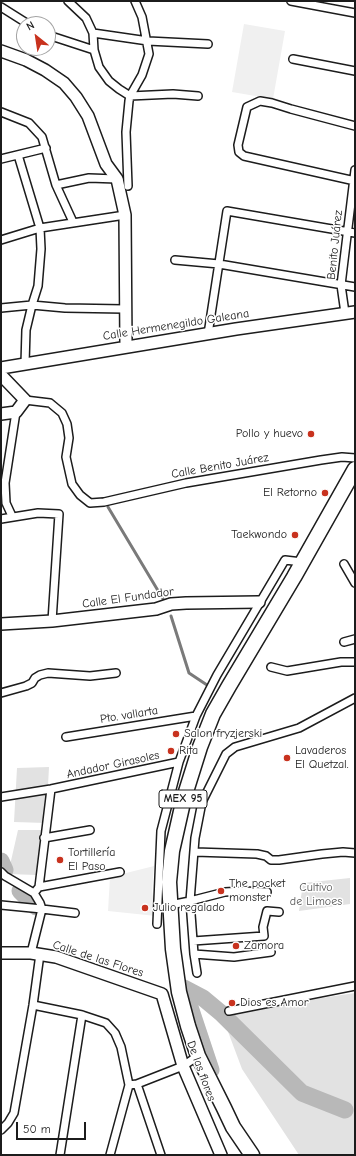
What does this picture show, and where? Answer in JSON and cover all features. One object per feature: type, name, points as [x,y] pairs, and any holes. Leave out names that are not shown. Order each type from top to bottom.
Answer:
[{"type":"highway","name":"MEX 95","points":[[252,1155],[233,1127],[198,1056],[179,992],[173,949],[170,904],[169,882],[172,851],[184,798],[200,747],[213,714],[294,577],[355,469]]},
{"type":"street","points":[[68,1],[86,18],[93,33],[94,50],[99,67],[109,81],[130,96],[173,94],[198,96]]},
{"type":"street","points":[[1,51],[26,60],[64,83],[76,97],[88,116],[106,164],[117,179],[128,186],[126,132],[130,96],[142,75],[149,54],[148,41],[142,17],[135,1]]},
{"type":"street","points":[[291,1],[355,14]]},
{"type":"street","points":[[1,7],[16,16]]},
{"type":"street","points":[[93,33],[148,41],[208,44]]},
{"type":"street","points":[[56,38],[94,50]]},
{"type":"street","points":[[293,60],[355,71]]},
{"type":"street","points":[[354,181],[244,156],[239,152],[238,144],[247,107],[260,101],[355,126]]},
{"type":"street","points":[[1,112],[29,123],[42,137],[56,185],[73,222]]},
{"type":"street","points":[[1,159],[46,148]]},
{"type":"street","points":[[18,155],[40,228],[40,265],[38,286],[26,330],[25,364]]},
{"type":"street","name":"Benito Juárez","points":[[350,312],[341,285],[351,233],[355,170]]},
{"type":"street","points":[[56,185],[89,178],[117,179]]},
{"type":"street","points":[[117,179],[125,215],[124,309],[126,346]]},
{"type":"street","points":[[208,334],[227,211],[351,233]]},
{"type":"street","points":[[1,240],[40,228],[125,215]]},
{"type":"street","points":[[175,260],[219,264],[355,287]]},
{"type":"street","points":[[1,308],[32,305],[72,308],[124,309]]},
{"type":"street","name":"Calle Hermenegildo Galeana","points":[[1,368],[126,346],[350,312]]},
{"type":"street","points":[[1,375],[25,400],[16,412],[5,483],[6,503],[12,516]]},
{"type":"street","name":"Calle Benito Juárez","points":[[25,400],[50,404],[62,413],[67,424],[69,438],[66,457],[72,484],[80,495],[90,503],[104,502],[186,482],[342,457],[355,458]]},
{"type":"street","points":[[1,414],[16,412]]},
{"type":"street","points":[[1,519],[38,512],[59,514],[52,621]]},
{"type":"street","points":[[158,924],[161,831],[179,762],[196,716],[217,675],[285,560],[302,562]]},
{"type":"street","points":[[344,564],[355,583]]},
{"type":"street","name":"Calle El Fundador","points":[[1,624],[52,621],[156,609],[171,604],[259,602]]},
{"type":"street","points":[[344,642],[355,639]]},
{"type":"street","points":[[271,667],[287,671],[341,662],[355,662]]},
{"type":"street","points":[[1,693],[26,686],[32,683],[35,678],[40,675],[48,673],[90,676],[116,674]]},
{"type":"street","points":[[197,973],[190,901],[195,838],[202,802],[218,767],[226,754],[235,747],[299,728],[355,698]]},
{"type":"street","name":"Pto. vallarta","points":[[66,737],[196,716]]},
{"type":"street","name":"Andador Girasoles","points":[[1,797],[51,789],[179,762]]},
{"type":"street","points":[[34,893],[39,887],[51,789]]},
{"type":"street","points":[[44,838],[90,830]]},
{"type":"street","points":[[195,852],[257,854],[266,856],[271,860],[343,852],[355,853]]},
{"type":"street","points":[[39,887],[120,872]]},
{"type":"street","points":[[1,1130],[8,1123],[14,1113],[33,1005],[36,953],[42,910],[34,893],[3,874]]},
{"type":"street","points":[[170,904],[190,901],[225,892],[267,892]]},
{"type":"street","points":[[1,905],[75,913]]},
{"type":"street","points":[[193,941],[264,936],[263,927],[266,911],[279,912]]},
{"type":"street","points":[[194,954],[234,958],[271,952]]},
{"type":"street","name":"Calle de las Flores","points":[[1,953],[36,953],[56,957],[162,994]]},
{"type":"street","points":[[229,1011],[355,986]]},
{"type":"street","name":"De las flores","points":[[162,994],[183,1066],[221,1155]]},
{"type":"street","points":[[33,1005],[82,1015],[106,1023],[116,1033],[121,1047],[129,1085],[110,1155]]},
{"type":"street","points":[[60,1155],[82,1015]]},
{"type":"street","points":[[129,1085],[137,1084],[183,1066],[198,1056]]},
{"type":"street","points":[[137,1084],[160,1155]]},
{"type":"shaded area","points":[[244,24],[285,31],[273,99],[232,92]]},
{"type":"shaded area","points":[[154,866],[152,891],[156,916],[108,911],[110,877]]},
{"type":"green space","points":[[49,767],[46,823],[14,822],[17,768]]},
{"type":"green space","points":[[18,830],[44,830],[37,875],[8,874]]},
{"type":"green space","name":"Cultivo de Limoes","points":[[350,878],[350,904],[299,911],[303,883]]},
{"type":"green space","points":[[355,993],[355,1155],[299,1155],[242,1069],[221,1013]]},
{"type":"waterway","points":[[108,507],[163,599]]},
{"type":"waterway","points":[[171,616],[189,673],[207,685]]},
{"type":"waterway","points":[[1,861],[5,870]]},
{"type":"waterway","points":[[20,891],[36,907]]},
{"type":"waterway","points":[[184,988],[203,998],[221,1013],[302,1093],[345,1110]]},
{"type":"waterway","points":[[185,992],[211,1070]]},
{"type":"place","name":"Pollo y huevo","points":[[311,434]]},
{"type":"place","name":"El Retorno","points":[[325,493]]},
{"type":"place","name":"Taekwondo","points":[[295,535]]},
{"type":"place","name":"Salon fryzjerski","points":[[176,734]]},
{"type":"place","name":"Rita","points":[[171,751]]},
{"type":"place","name":"Lavaderos El Quetzal.","points":[[287,758]]},
{"type":"place","name":"Tortillería El Paso","points":[[60,860]]},
{"type":"place","name":"The pocket monster","points":[[221,891]]},
{"type":"place","name":"Julio regalado","points":[[145,908]]},
{"type":"place","name":"Zamora","points":[[236,946]]},
{"type":"place","name":"Dios es Amor","points":[[232,1003]]}]
